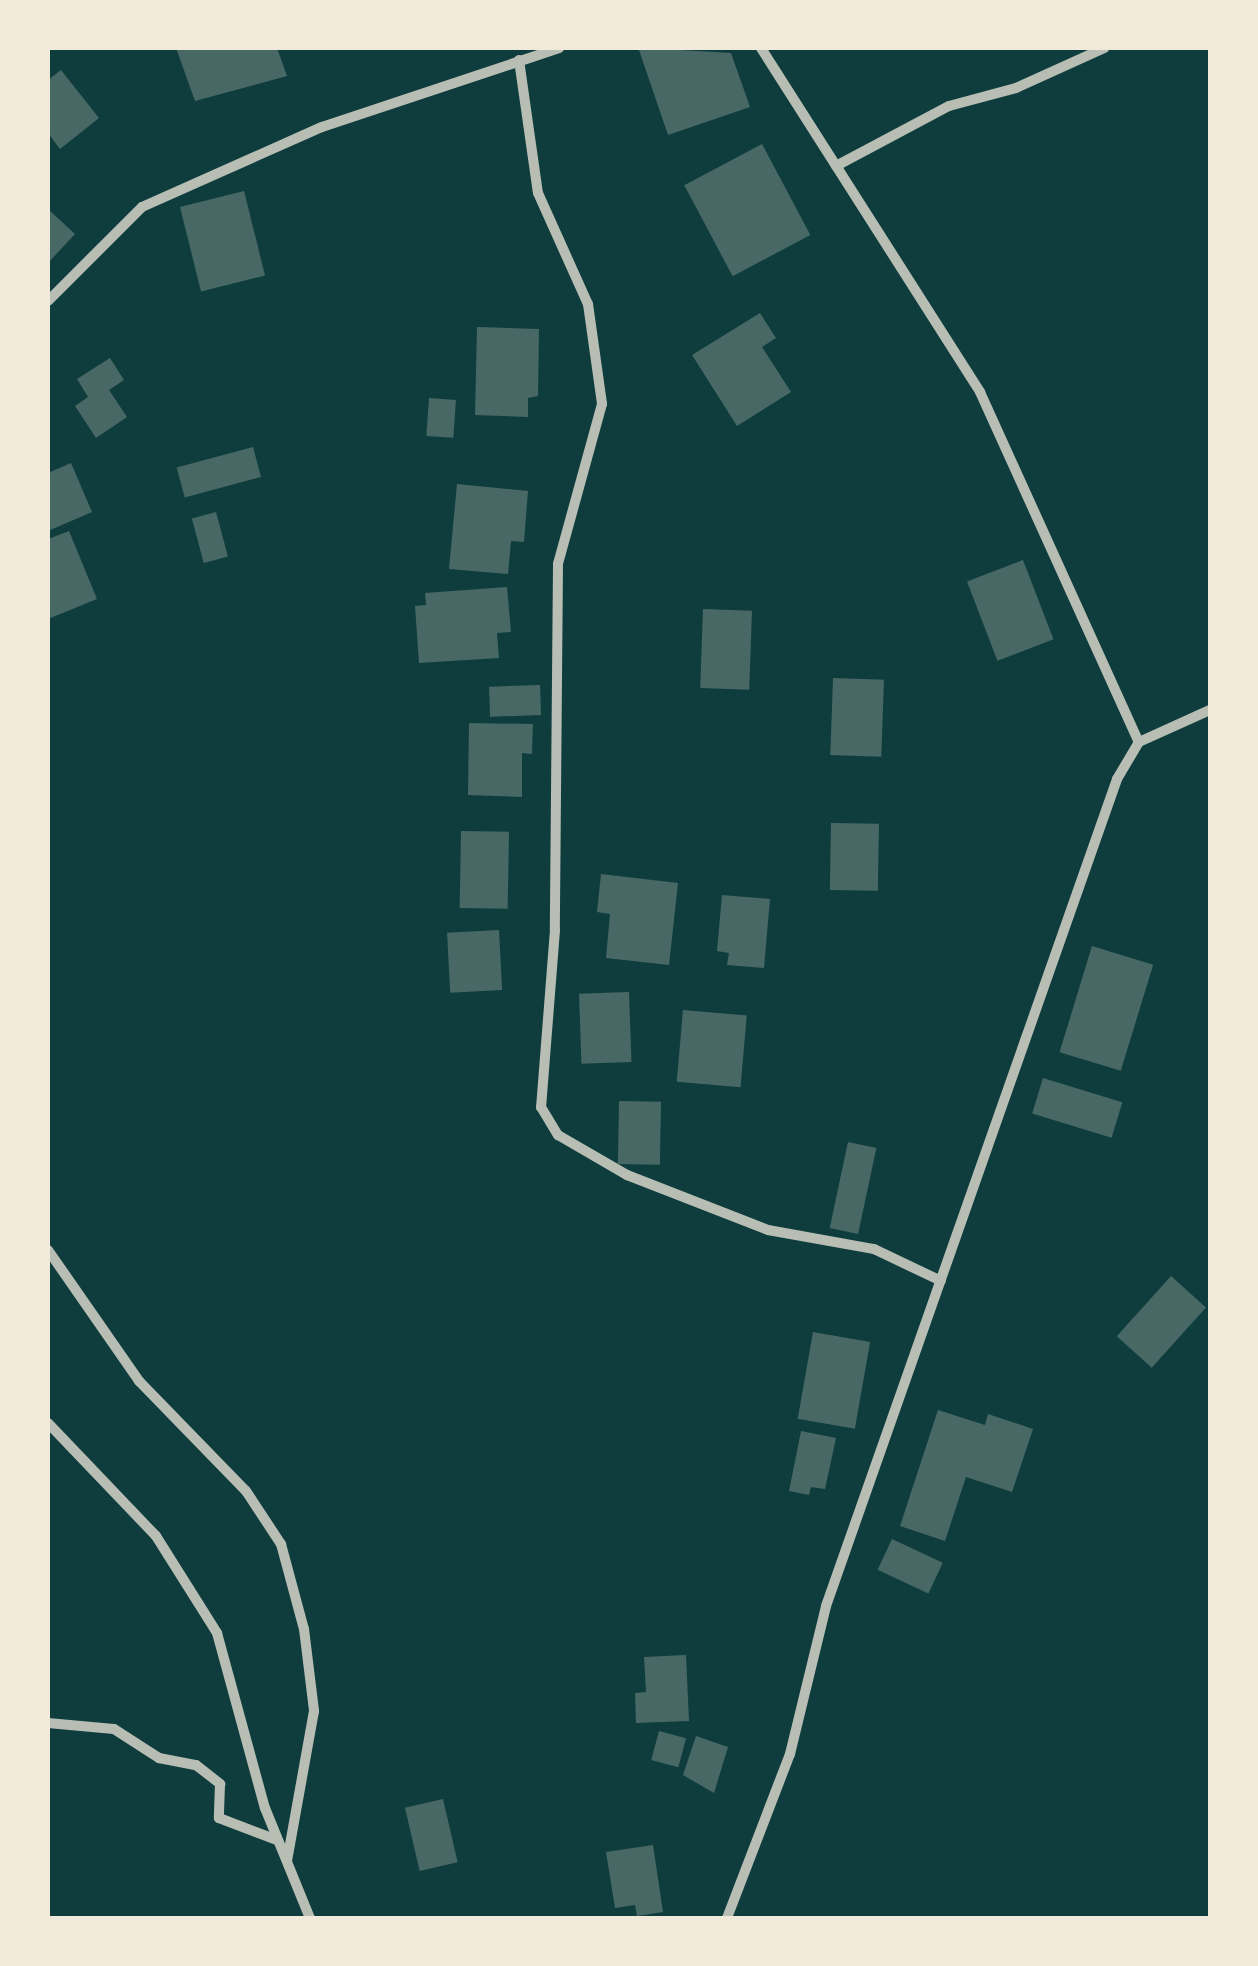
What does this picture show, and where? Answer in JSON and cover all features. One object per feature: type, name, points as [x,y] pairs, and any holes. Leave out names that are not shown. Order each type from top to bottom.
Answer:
[{"type":"street","points":[[48,301],[142,207],[322,127],[560,48]]},
{"type":"street","points":[[761,48],[980,392],[1138,742]]},
{"type":"street","points":[[836,166],[949,106],[1016,88],[1104,48]]},
{"type":"street","points":[[519,60],[538,193],[588,304],[602,404],[558,564],[555,930],[542,1107],[558,1135],[627,1174],[768,1230],[874,1249],[941,1280]]},
{"type":"street","points":[[727,1918],[790,1754],[826,1606],[1117,779],[1138,742],[1210,710]]},
{"type":"street","points":[[48,1250],[139,1381],[246,1491],[281,1544],[304,1629],[314,1712],[287,1861]]},
{"type":"street","points":[[48,1422],[156,1536],[217,1633],[277,1840],[310,1918]]},
{"type":"street","points":[[48,1722],[114,1729],[159,1758],[196,1765],[220,1784],[219,1818],[277,1840]]},
{"type":"building","points":[[176,48],[277,48],[287,76],[195,101]]},
{"type":"building","points":[[639,50],[731,53],[750,107],[668,135]]},
{"type":"building","points":[[61,70],[99,118],[60,149],[48,133],[48,80]]},
{"type":"building","points":[[762,144],[810,235],[733,276],[684,185]]},
{"type":"building","points":[[244,191],[265,275],[201,291],[180,207]]},
{"type":"building","points":[[48,209],[75,234],[48,263]]},
{"type":"building","points":[[760,313],[776,338],[762,347],[791,392],[737,426],[692,355]]},
{"type":"building","points":[[477,327],[539,329],[538,396],[528,398],[528,417],[475,415]]},
{"type":"building","points":[[110,358],[124,380],[109,390],[127,417],[96,438],[75,406],[88,397],[77,379]]},
{"type":"building","points":[[429,398],[456,400],[453,438],[426,436]]},
{"type":"building","points":[[253,447],[261,477],[185,497],[177,467]]},
{"type":"building","points":[[71,463],[92,512],[48,531],[48,473]]},
{"type":"building","points":[[457,484],[528,491],[524,542],[511,541],[508,574],[449,569]]},
{"type":"building","points":[[216,512],[228,556],[204,563],[192,518]]},
{"type":"building","points":[[69,531],[97,599],[48,619],[48,539]]},
{"type":"building","points":[[1023,560],[1053,639],[997,661],[967,582]]},
{"type":"building","points":[[507,587],[511,632],[497,633],[499,658],[419,663],[415,606],[426,605],[425,593]]},
{"type":"building","points":[[703,609],[752,611],[749,690],[700,688]]},
{"type":"building","points":[[833,678],[884,680],[881,757],[830,755]]},
{"type":"building","points":[[540,685],[541,715],[490,717],[489,687]]},
{"type":"building","points":[[469,723],[533,724],[532,754],[522,753],[522,797],[468,795]]},
{"type":"building","points":[[831,823],[879,824],[878,891],[830,890]]},
{"type":"building","points":[[461,831],[509,832],[508,909],[460,908]]},
{"type":"building","points":[[601,874],[678,883],[669,965],[606,958],[610,914],[597,912]]},
{"type":"building","points":[[722,895],[770,899],[764,968],[727,965],[729,953],[717,951]]},
{"type":"building","points":[[499,930],[502,990],[450,993],[447,933]]},
{"type":"building","points":[[1092,946],[1153,965],[1121,1071],[1060,1052]]},
{"type":"building","points":[[629,992],[631,1062],[581,1064],[579,994]]},
{"type":"building","points":[[683,1010],[747,1016],[740,1087],[677,1082]]},
{"type":"building","points":[[1043,1078],[1122,1102],[1112,1138],[1032,1113]]},
{"type":"building","points":[[619,1101],[661,1102],[660,1165],[618,1164]]},
{"type":"building","points":[[848,1142],[876,1148],[858,1234],[830,1228]]},
{"type":"building","points":[[1171,1276],[1206,1307],[1152,1368],[1117,1336]]},
{"type":"building","points":[[813,1332],[870,1342],[855,1429],[798,1419]]},
{"type":"building","points":[[938,1410],[985,1425],[988,1414],[1033,1429],[1012,1492],[966,1477],[945,1541],[900,1526]]},
{"type":"building","points":[[801,1431],[836,1438],[825,1489],[811,1487],[809,1495],[789,1491]]},
{"type":"building","points":[[892,1539],[943,1563],[928,1593],[878,1570]]},
{"type":"building","points":[[686,1655],[689,1721],[636,1723],[635,1693],[646,1692],[644,1657]]},
{"type":"building","points":[[659,1731],[686,1738],[678,1767],[651,1760]]},
{"type":"building","points":[[696,1736],[728,1747],[714,1793],[683,1775]]},
{"type":"building","points":[[443,1799],[458,1862],[420,1871],[405,1808]]},
{"type":"building","points":[[653,1845],[663,1912],[637,1916],[635,1905],[615,1908],[606,1852]]}]
